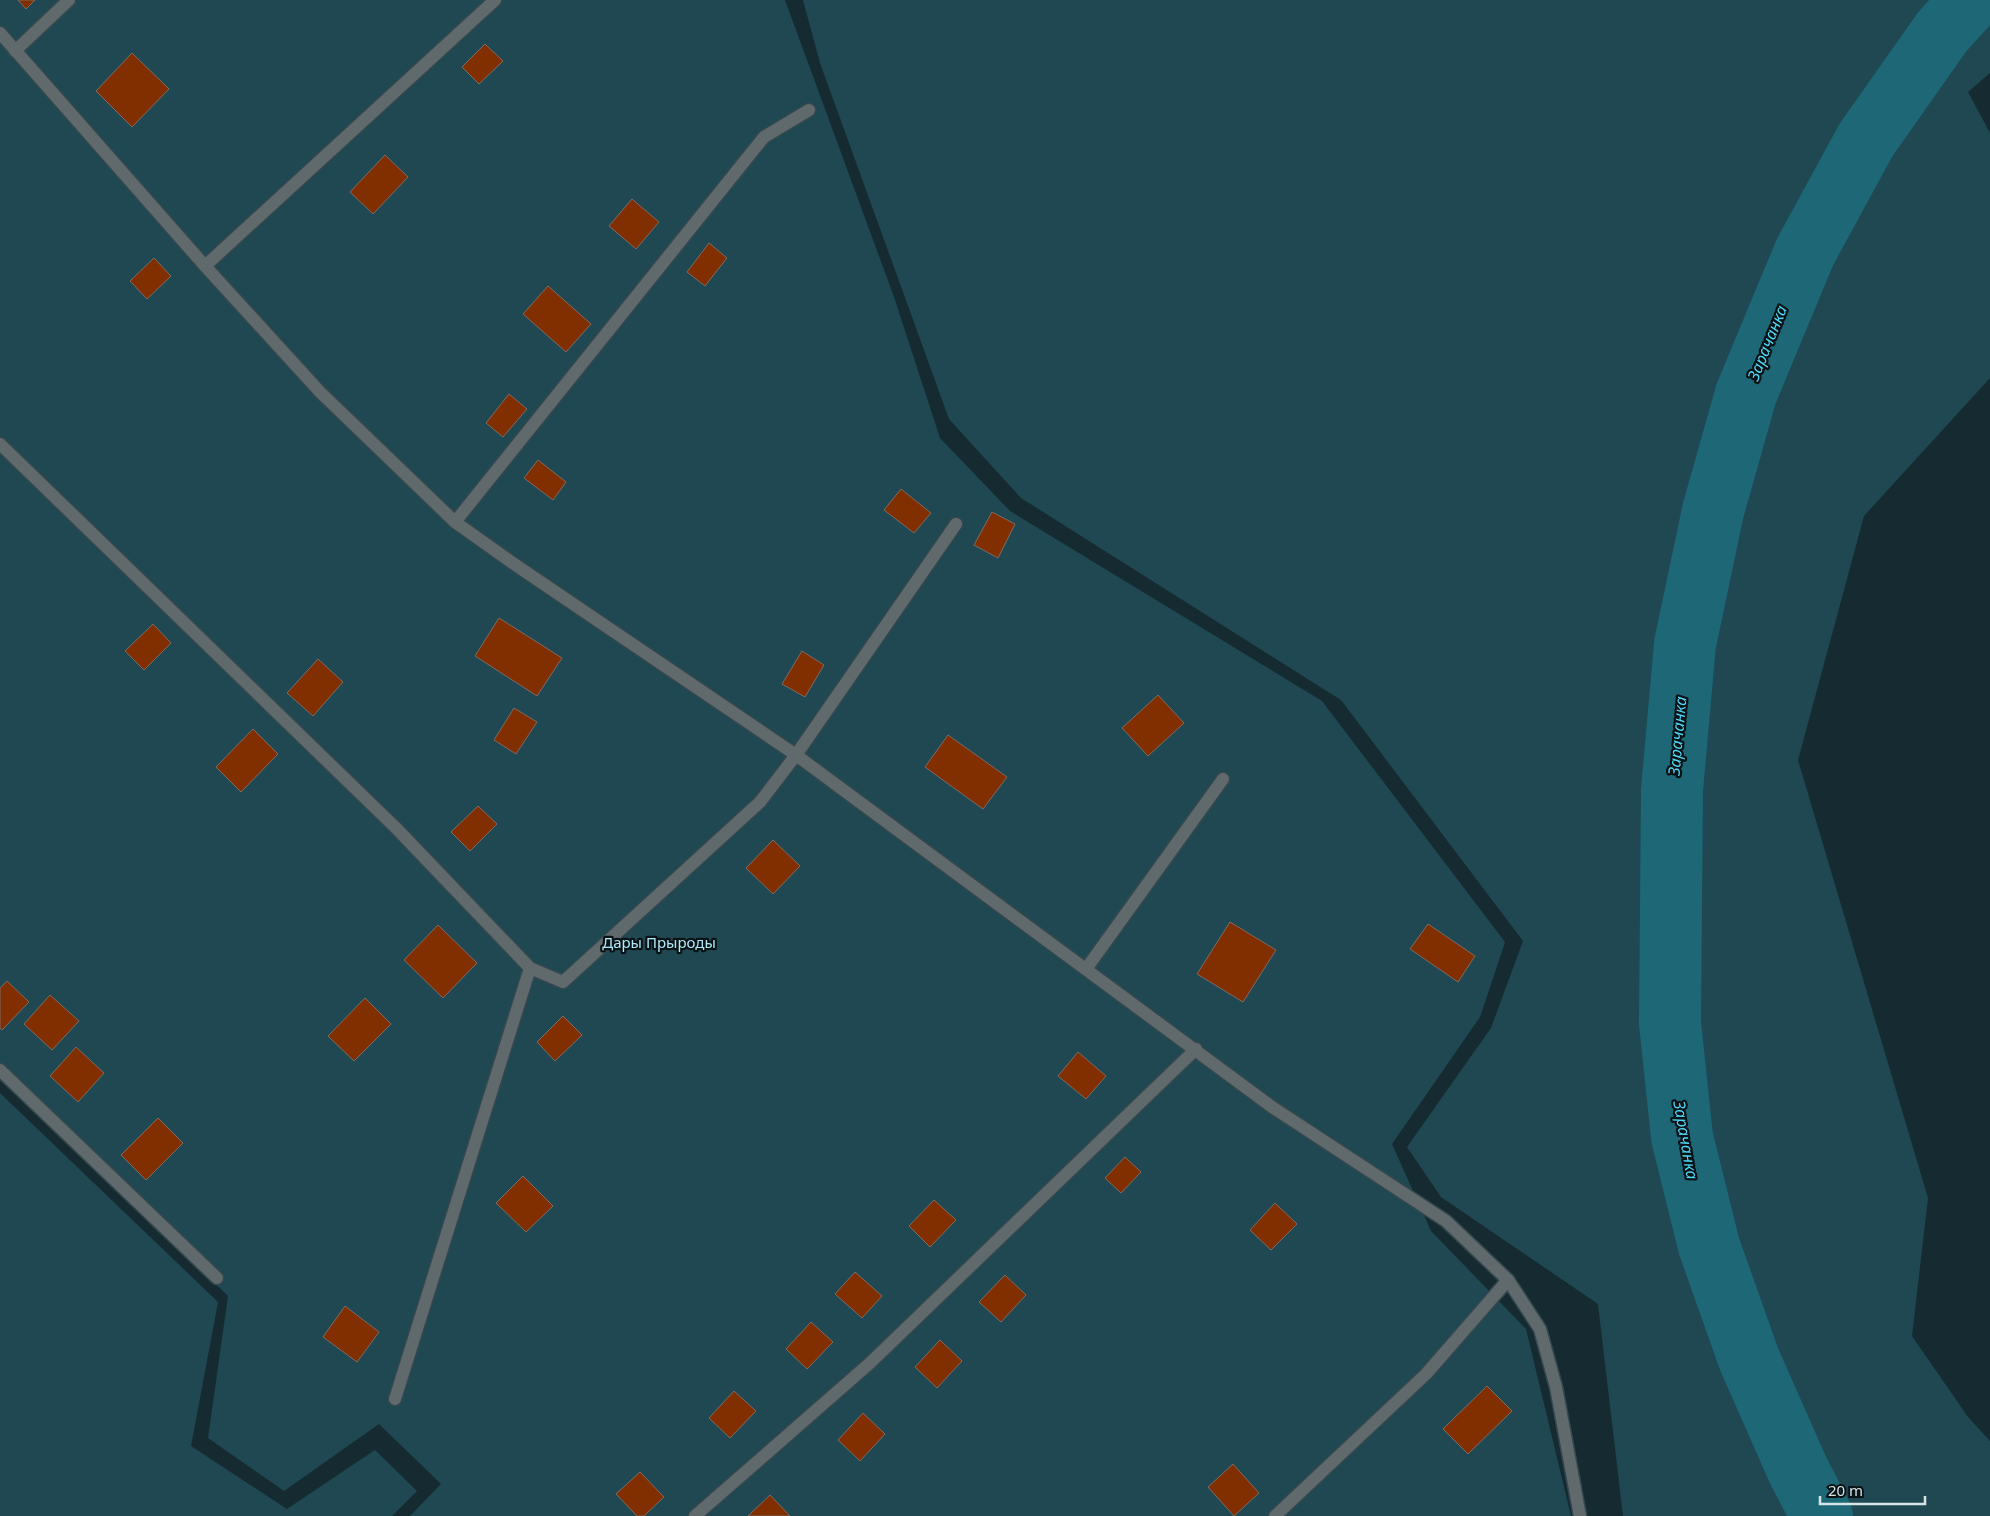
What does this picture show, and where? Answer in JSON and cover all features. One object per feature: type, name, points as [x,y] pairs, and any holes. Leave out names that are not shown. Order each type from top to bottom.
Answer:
[{"type":"lane","points":[[15,50],[69,0]]},
{"type":"lane","points":[[205,266],[495,0]]},
{"type":"lane","points":[[0,33],[205,266],[320,392],[455,522],[796,755],[1272,1107],[1446,1221],[1508,1280],[1540,1329],[1556,1387],[1580,1516]]},
{"type":"lane","points":[[455,522],[764,137],[809,110]]},
{"type":"lane","points":[[0,444],[398,829],[530,968],[563,982],[760,802],[796,755],[956,524]]},
{"type":"lane","points":[[1086,970],[1223,779]]},
{"type":"lane","points":[[395,1399],[530,968]]},
{"type":"lane","points":[[695,1516],[870,1363],[1196,1049]]},
{"type":"lane","points":[[0,1070],[217,1278]]},
{"type":"lane","points":[[1275,1516],[1426,1374],[1508,1280]]},
{"type":"green space","name":"Дары Прыроды","points":[[0,0],[785,0],[894,297],[940,438],[1010,511],[1322,701],[1505,942],[1480,1017],[1392,1144],[1431,1231],[1526,1329],[1571,1516],[410,1516],[441,1484],[379,1424],[284,1491],[208,1438],[228,1296],[0,1079]]},
{"type":"green space","points":[[803,0],[1990,0],[1990,73],[1968,92],[1990,133],[1990,378],[1864,516],[1798,760],[1928,1198],[1912,1336],[1968,1417],[1990,1441],[1990,1516],[1623,1516],[1598,1304],[1441,1197],[1407,1147],[1491,1028],[1523,941],[1341,700],[1021,498],[949,419],[820,63]]},
{"type":"green space","points":[[0,1093],[218,1302],[191,1446],[287,1509],[375,1450],[417,1491],[392,1516],[0,1516]]},
{"type":"building","points":[[18,0],[35,0],[26,9]]},
{"type":"building","points":[[485,44],[503,61],[479,84],[462,67]]},
{"type":"building","points":[[132,53],[169,89],[132,127],[96,91]]},
{"type":"building","points":[[385,155],[408,177],[373,214],[350,192]]},
{"type":"building","points":[[632,199],[659,222],[636,249],[609,226]]},
{"type":"building","points":[[709,243],[727,258],[705,286],[687,272]]},
{"type":"building","points":[[154,258],[171,276],[147,299],[130,281]]},
{"type":"building","points":[[548,286],[591,324],[566,352],[523,314]]},
{"type":"building","points":[[509,394],[527,409],[503,437],[486,423]]},
{"type":"building","points":[[538,460],[566,482],[553,500],[524,478]]},
{"type":"building","points":[[901,489],[931,513],[914,533],[884,510]]},
{"type":"building","points":[[992,512],[1015,524],[998,558],[974,545]]},
{"type":"building","points":[[499,618],[562,658],[537,696],[475,656]]},
{"type":"building","points":[[153,624],[171,643],[144,670],[125,651]]},
{"type":"building","points":[[802,651],[824,665],[805,697],[782,684]]},
{"type":"building","points":[[318,659],[343,682],[313,716],[287,693]]},
{"type":"building","points":[[1158,695],[1184,723],[1148,756],[1122,728]]},
{"type":"building","points":[[514,708],[537,722],[516,754],[494,740]]},
{"type":"building","points":[[253,729],[278,754],[241,792],[216,767]]},
{"type":"building","points":[[948,735],[1007,777],[983,809],[925,767]]},
{"type":"building","points":[[478,806],[497,824],[470,851],[451,832]]},
{"type":"building","points":[[773,840],[800,866],[773,894],[746,868]]},
{"type":"building","points":[[1230,922],[1276,950],[1243,1002],[1197,974]]},
{"type":"building","points":[[1428,924],[1475,956],[1458,982],[1410,949]]},
{"type":"building","points":[[438,925],[477,963],[443,998],[404,960]]},
{"type":"building","points":[[7,981],[29,1002],[2,1030],[0,1028],[0,988]]},
{"type":"building","points":[[50,995],[79,1021],[52,1050],[24,1024]]},
{"type":"building","points":[[365,998],[391,1024],[354,1061],[328,1036]]},
{"type":"building","points":[[563,1016],[582,1035],[555,1061],[537,1042]]},
{"type":"building","points":[[76,1047],[104,1073],[78,1102],[50,1076]]},
{"type":"building","points":[[1078,1052],[1106,1076],[1086,1099],[1058,1076]]},
{"type":"building","points":[[158,1118],[183,1143],[146,1180],[121,1155]]},
{"type":"building","points":[[1125,1157],[1141,1172],[1121,1193],[1105,1178]]},
{"type":"building","points":[[523,1176],[553,1206],[526,1232],[496,1203]]},
{"type":"building","points":[[934,1200],[956,1220],[930,1247],[909,1226]]},
{"type":"building","points":[[1275,1203],[1297,1224],[1271,1250],[1250,1230]]},
{"type":"building","points":[[855,1272],[882,1296],[862,1318],[835,1294]]},
{"type":"building","points":[[1005,1275],[1026,1295],[1001,1322],[979,1302]]},
{"type":"building","points":[[345,1306],[379,1332],[357,1362],[323,1337]]},
{"type":"building","points":[[811,1322],[833,1342],[807,1369],[786,1349]]},
{"type":"building","points":[[940,1340],[962,1361],[937,1388],[915,1367]]},
{"type":"building","points":[[1487,1386],[1512,1411],[1468,1454],[1443,1429]]},
{"type":"building","points":[[734,1391],[756,1411],[730,1438],[709,1418]]},
{"type":"building","points":[[863,1413],[885,1434],[860,1461],[838,1440]]},
{"type":"building","points":[[1233,1464],[1259,1493],[1234,1516],[1208,1487]]},
{"type":"building","points":[[640,1472],[664,1497],[644,1516],[637,1516],[616,1494]]},
{"type":"building","points":[[770,1495],[790,1516],[748,1516]]},
{"type":"waterway","name":"Зарачанка","points":[[1822,1516],[1798,1470],[1749,1359],[1709,1246],[1682,1137],[1670,1023],[1672,790],[1685,644],[1713,511],[1746,394],[1805,252],[1866,140],[1942,32],[1971,0]]}]
